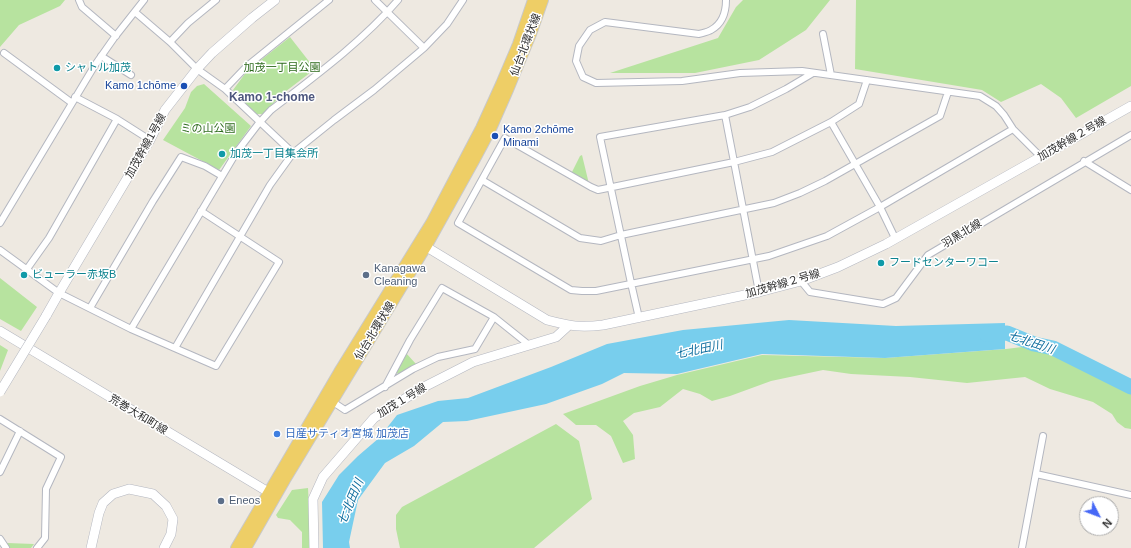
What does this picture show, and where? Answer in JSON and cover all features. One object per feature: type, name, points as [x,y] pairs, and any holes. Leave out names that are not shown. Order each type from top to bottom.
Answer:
[{"type":"main road","name":"仙台北環状線","points":[[246,548],[272,495],[339,372],[422,245],[431,223],[481,128],[501,84],[518,44],[533,0]]},
{"type":"main road","name":"仙台北環状線","points":[[236,548],[333,402],[422,245],[490,131],[531,34],[543,0]]},
{"type":"street","points":[[79,0],[82,8],[116,36]]},
{"type":"street","points":[[0,223],[101,56],[144,0]]},
{"type":"street","points":[[170,42],[188,23],[216,0]]},
{"type":"street","name":"加茂幹線1号線","points":[[0,392],[150,140],[165,110],[197,69],[212,53],[252,18],[276,0]]},
{"type":"street","points":[[225,89],[247,66],[329,0]]},
{"type":"street","points":[[375,0],[424,48]]},
{"type":"street","points":[[131,330],[236,153],[259,123],[271,110],[358,40],[388,12],[398,0]]},
{"type":"street","points":[[175,348],[270,185],[293,153],[374,90],[424,48],[447,24],[463,0]]},
{"type":"street","points":[[726,0],[726,8],[722,20],[711,30],[699,34],[605,22],[590,30],[579,46],[576,61],[583,77],[596,83],[682,81],[740,73],[802,71],[980,96],[996,106],[1013,129],[1041,157]]},
{"type":"street","points":[[135,12],[170,42],[197,69],[225,89],[259,123],[293,153]]},
{"type":"street","points":[[823,34],[832,75]]},
{"type":"street","points":[[4,53],[72,103]]},
{"type":"street","points":[[101,56],[131,76]]},
{"type":"street","points":[[639,318],[630,283],[600,137],[725,115],[750,107],[786,89],[813,73]]},
{"type":"street","points":[[867,80],[859,104],[832,122],[772,152],[734,162],[611,186],[598,190],[505,138],[458,223],[571,290],[596,291],[753,258],[769,256],[827,236],[880,207],[1013,129]]},
{"type":"street","points":[[482,180],[580,238],[601,241],[620,235],[774,203],[800,193],[855,165],[940,116],[948,92]]},
{"type":"street","points":[[75,97],[117,119],[150,140]]},
{"type":"street","name":"加茂幹線２号線","points":[[422,245],[548,320],[568,326],[604,326],[759,292],[801,281],[838,267],[895,238],[1131,106]]},
{"type":"street","points":[[725,115],[759,292]]},
{"type":"street","points":[[27,269],[50,238],[117,119]]},
{"type":"street","points":[[832,122],[880,207],[895,238]]},
{"type":"street","name":"羽黒北線","points":[[801,281],[810,292],[883,304],[896,298],[928,255],[1084,161],[1131,135]]},
{"type":"street","points":[[90,308],[153,201],[182,157],[204,166],[222,176]]},
{"type":"street","points":[[1084,161],[1131,190]]},
{"type":"street","points":[[0,250],[58,293],[131,330],[216,366],[279,262],[240,238],[201,211]]},
{"type":"street","points":[[385,387],[410,340],[442,288],[494,317],[529,345]]},
{"type":"street","points":[[333,402],[345,410],[413,369],[438,357],[475,349],[494,317]]},
{"type":"street","name":"加茂１号線","points":[[314,548],[313,499],[323,477],[374,418],[422,388],[473,362],[556,337],[568,326]]},
{"type":"street","name":"荒巻大和町線","points":[[0,331],[272,495]]},
{"type":"street","points":[[0,419],[61,457],[46,489],[45,538],[37,548]]},
{"type":"street","points":[[0,472],[20,431]]},
{"type":"street","points":[[1022,548],[1043,436]]},
{"type":"street","points":[[1036,474],[1131,495]]},
{"type":"street","points":[[91,548],[99,513],[103,504],[112,494],[130,489],[153,494],[166,506],[173,518],[171,534],[164,548]]},
{"type":"street","points":[[0,539],[6,548]]},
{"type":"green space","points":[[0,0],[65,0],[60,6],[19,25],[0,47]]},
{"type":"green space","points":[[743,0],[830,0],[806,30],[759,60],[695,73],[610,73],[718,38],[736,7]]},
{"type":"green space","points":[[856,0],[1131,0],[1131,86],[1076,118],[1061,98],[1041,84],[1001,102],[982,90],[855,69]]},
{"type":"green space","name":"加茂一丁目公園","points":[[290,37],[315,69],[281,95],[263,114],[256,114],[233,90],[247,71]]},
{"type":"green space","name":"ミの山公園","points":[[204,84],[251,126],[219,170],[163,140],[185,108],[191,92],[197,86]]},
{"type":"green space","points":[[582,155],[589,184],[571,174],[580,156]]},
{"type":"green space","points":[[0,278],[37,307],[21,331],[0,319]]},
{"type":"green space","points":[[0,345],[8,350],[0,371]]},
{"type":"green space","points":[[1030,346],[1057,355],[1131,392],[1131,429],[1125,428],[1117,422],[1112,414],[1093,402],[1050,389],[1025,377],[967,383],[910,377],[851,374],[823,370],[771,381],[712,401],[700,394],[683,389],[660,407],[634,413],[623,421],[633,435],[635,459],[623,463],[611,436],[596,425],[576,425],[563,414],[640,386],[677,375],[762,355],[885,358]]},
{"type":"green space","points":[[406,353],[416,364],[399,375],[395,371]]},
{"type":"green space","points":[[556,424],[579,441],[592,499],[534,548],[400,548],[396,529],[396,515],[402,507]]},
{"type":"green space","points":[[308,488],[311,548],[302,548],[302,532],[290,520],[278,518],[276,515],[292,490]]},
{"type":"green space","points":[[7,543],[34,544],[31,548],[8,548]]},
{"type":"water","points":[[789,320],[896,326],[1005,323],[1005,349],[885,358],[762,354],[677,374],[624,373],[602,384],[546,404],[467,421],[443,422],[414,446],[385,463],[358,500],[349,542],[350,548],[323,548],[322,502],[339,475],[379,438],[397,415],[438,401],[468,398],[607,344],[683,330]]},
{"type":"waterway","name":"七北田川","points":[[986,334],[1007,333],[1034,344],[1053,348],[1131,387]]},
{"type":"place","name":"シャトル加茂","points":[[57,68]]},
{"type":"place","name":"Kamo 1chōme","points":[[184,86]]},
{"type":"place","name":"Kamo 2chōme Minami","points":[[495,136]]},
{"type":"place","name":"加茂一丁目集会所","points":[[222,154]]},
{"type":"place","name":"フードセンターワコー","points":[[881,263]]},
{"type":"place","name":"ビューラー赤坂B","points":[[24,275]]},
{"type":"place","name":"Kanagawa Cleaning","points":[[366,275]]},
{"type":"place","name":"日産サティオ宮城 加茂店","points":[[277,434]]},
{"type":"place","name":"Eneos","points":[[221,501]]},
{"type":"district","name":"Kamo 1-chome","points":[[272,98]]}]
